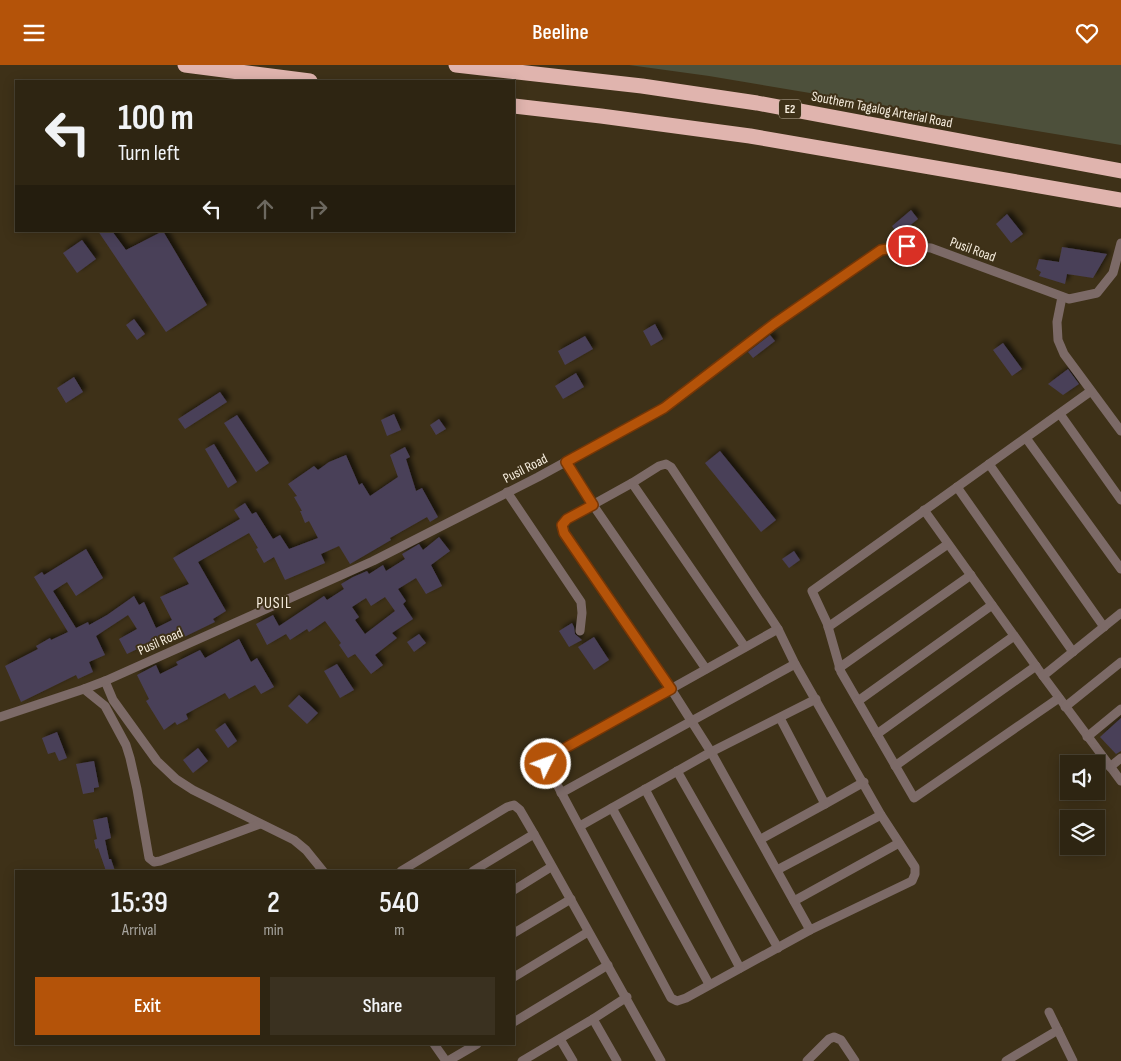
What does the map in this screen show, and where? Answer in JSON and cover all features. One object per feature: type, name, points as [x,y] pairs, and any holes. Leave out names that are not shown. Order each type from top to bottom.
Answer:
[{"type":"highway","points":[[185,65],[302,80]]},
{"type":"highway","name":"Southern Tagalog Arterial Road","points":[[456,65],[757,103],[1121,171]]},
{"type":"highway","points":[[515,106],[750,136],[1121,200]]},
{"type":"street","name":"Pusil Road","points":[[0,717],[105,681],[373,561],[566,462],[664,408],[774,324],[881,250],[907,246],[931,248],[1069,299],[1097,293],[1113,273],[1121,246]]},
{"type":"street","points":[[1062,297],[1057,322],[1058,340],[1064,354],[1121,431]]},
{"type":"street","points":[[1059,698],[914,798],[839,668],[828,627],[812,591],[1091,391]]},
{"type":"street","points":[[1060,414],[1121,500]]},
{"type":"street","points":[[1026,438],[1121,569]]},
{"type":"street","points":[[566,462],[593,505],[706,669]]},
{"type":"street","points":[[778,629],[745,647],[671,689],[549,757],[546,764],[672,998],[677,1001],[686,998],[810,930],[912,881],[915,874],[915,867],[881,815],[864,782],[795,664],[778,629],[671,467],[666,464],[659,466],[567,519],[562,525],[564,533],[671,689],[711,752],[810,930]]},
{"type":"street","points":[[990,464],[1104,627]]},
{"type":"street","points":[[632,483],[745,647]]},
{"type":"street","points":[[957,487],[1073,652]]},
{"type":"street","points":[[507,493],[581,602],[580,631]]},
{"type":"street","points":[[924,511],[1043,677],[1121,781]]},
{"type":"street","points":[[828,627],[948,544]]},
{"type":"street","points":[[839,668],[971,575]]},
{"type":"street","points":[[858,701],[992,605]]},
{"type":"street","points":[[1043,677],[1121,613]]},
{"type":"street","points":[[877,734],[1014,637]]},
{"type":"street","points":[[1066,707],[1121,662]]},
{"type":"street","points":[[561,793],[795,664]]},
{"type":"street","points":[[895,766],[1036,666]]},
{"type":"street","points":[[105,681],[113,700],[157,761],[176,779],[193,790],[294,840],[306,850],[322,870]]},
{"type":"street","points":[[84,689],[105,706],[126,745],[137,789],[149,857],[154,862],[260,824]]},
{"type":"street","points":[[580,826],[711,752],[816,699]]},
{"type":"street","points":[[1087,737],[1121,709]]},
{"type":"street","points":[[780,718],[825,803]]},
{"type":"street","points":[[1110,767],[1121,758]]},
{"type":"street","points":[[677,771],[778,948]]},
{"type":"street","points":[[761,839],[864,782]]},
{"type":"street","points":[[645,789],[740,968]]},
{"type":"street","points":[[403,870],[507,807],[514,805],[520,810],[534,834],[588,932],[627,997],[661,1061]]},
{"type":"street","points":[[612,808],[709,984]]},
{"type":"street","points":[[777,870],[881,815]]},
{"type":"street","points":[[475,870],[534,834]]},
{"type":"street","points":[[794,901],[899,843]]},
{"type":"street","points":[[515,889],[552,867]]},
{"type":"street","points":[[515,932],[570,899]]},
{"type":"street","points":[[515,976],[588,932]]},
{"type":"street","points":[[515,1021],[608,965]]},
{"type":"street","points":[[528,1059],[627,997]]},
{"type":"street","points":[[1049,1012],[1073,1061]]},
{"type":"street","points":[[593,1019],[617,1061]]},
{"type":"street","points":[[1006,1061],[1058,1030]]},
{"type":"street","points":[[807,1061],[829,1039],[834,1037],[840,1040],[855,1061]]},
{"type":"street","points":[[560,1039],[572,1061]]},
{"type":"street","points":[[435,1045],[447,1061],[475,1045]]},
{"type":"green space","points":[[629,65],[1121,65],[1121,145],[709,76]]},
{"type":"building","points":[[911,210],[918,219],[898,235],[892,226]]},
{"type":"building","points":[[1007,214],[1023,234],[1011,243],[996,224]]},
{"type":"building","points":[[99,232],[113,232],[126,250],[164,232],[207,305],[166,332]]},
{"type":"building","points":[[82,240],[96,259],[77,273],[63,253]]},
{"type":"building","points":[[1062,247],[1107,254],[1093,278],[1067,274],[1065,284],[1039,276],[1041,272],[1036,269],[1039,259],[1059,262]]},
{"type":"building","points":[[134,319],[145,334],[137,340],[126,325]]},
{"type":"building","points":[[655,324],[663,339],[651,346],[643,331]]},
{"type":"building","points":[[770,335],[775,341],[753,358],[748,352]]},
{"type":"building","points":[[585,336],[593,349],[565,365],[558,351]]},
{"type":"building","points":[[1003,343],[1022,369],[1012,376],[993,350]]},
{"type":"building","points":[[1068,369],[1079,384],[1063,395],[1048,384]]},
{"type":"building","points":[[576,373],[584,387],[563,399],[555,386]]},
{"type":"building","points":[[74,377],[83,392],[66,403],[57,388]]},
{"type":"building","points":[[220,392],[227,402],[185,429],[178,419]]},
{"type":"building","points":[[394,414],[401,430],[387,436],[381,420]]},
{"type":"building","points":[[237,415],[269,463],[256,472],[224,423]]},
{"type":"building","points":[[439,419],[446,429],[436,435],[430,425]]},
{"type":"building","points":[[214,444],[237,482],[228,488],[205,449]]},
{"type":"building","points":[[405,447],[410,457],[406,459],[416,491],[422,488],[438,517],[430,522],[427,517],[350,564],[339,546],[321,554],[325,563],[285,580],[274,557],[264,563],[249,533],[198,562],[226,611],[213,619],[215,622],[182,638],[179,632],[164,641],[162,637],[127,654],[119,639],[137,629],[128,615],[96,636],[105,655],[89,662],[93,672],[78,679],[76,675],[21,702],[5,666],[38,649],[36,646],[50,638],[51,640],[68,632],[34,577],[42,572],[44,575],[86,549],[103,578],[76,596],[67,582],[53,591],[76,628],[88,622],[89,625],[134,596],[139,605],[144,602],[156,628],[172,620],[160,597],[189,584],[173,558],[240,519],[234,510],[245,503],[252,514],[256,512],[273,539],[280,535],[289,549],[318,538],[309,521],[305,523],[300,511],[302,511],[294,497],[297,496],[288,484],[314,466],[318,470],[329,462],[346,455],[359,485],[362,483],[370,496],[398,477],[390,455]]},
{"type":"building","points":[[720,451],[776,520],[761,532],[705,463]]},
{"type":"building","points":[[439,537],[450,551],[431,565],[442,586],[426,594],[416,578],[398,589],[406,601],[403,604],[413,619],[392,633],[397,638],[375,655],[383,665],[371,674],[355,654],[348,658],[339,645],[341,643],[325,621],[309,632],[307,629],[290,640],[286,634],[267,645],[256,624],[273,615],[279,626],[324,596],[327,600],[344,589],[341,584],[353,577],[367,571],[369,574],[383,565],[386,571],[405,559],[402,554],[419,544],[423,550]],"holes":[[[385,597],[395,611],[365,634],[355,620],[359,617],[352,607],[366,598],[371,606]]]},
{"type":"building","points":[[794,551],[800,560],[789,568],[782,559]]},
{"type":"building","points":[[572,623],[575,634],[582,640],[569,647],[559,631]]},
{"type":"building","points":[[419,634],[426,643],[414,652],[407,642]]},
{"type":"building","points":[[594,637],[609,660],[594,670],[578,647]]},
{"type":"building","points":[[239,639],[251,662],[257,658],[274,687],[261,694],[255,685],[229,699],[225,693],[186,714],[188,719],[177,725],[175,722],[164,730],[146,701],[149,699],[137,675],[156,665],[160,674],[178,665],[176,662],[200,650],[205,658]]},
{"type":"building","points":[[337,664],[354,690],[340,698],[324,671]]},
{"type":"building","points":[[299,695],[318,713],[307,724],[288,706]]},
{"type":"building","points":[[1121,718],[1121,751],[1116,754],[1100,737]]},
{"type":"building","points":[[225,723],[237,741],[228,748],[215,730]]},
{"type":"building","points":[[57,732],[67,758],[59,761],[55,752],[48,754],[42,738]]},
{"type":"building","points":[[198,748],[208,761],[193,773],[183,760]]},
{"type":"building","points":[[94,761],[99,787],[94,788],[94,792],[83,794],[76,764]]},
{"type":"building","points":[[107,817],[111,838],[105,840],[109,859],[111,859],[115,870],[106,870],[98,848],[96,849],[94,840],[97,839],[93,820]]},
{"type":"district","name":"PUSIL","points":[[274,602]]},
{"type":"route","points":[[546,764],[549,757],[671,689],[564,533],[562,525],[567,519],[593,505],[566,462],[664,408],[774,324],[854,267],[881,250],[907,246]]}]
